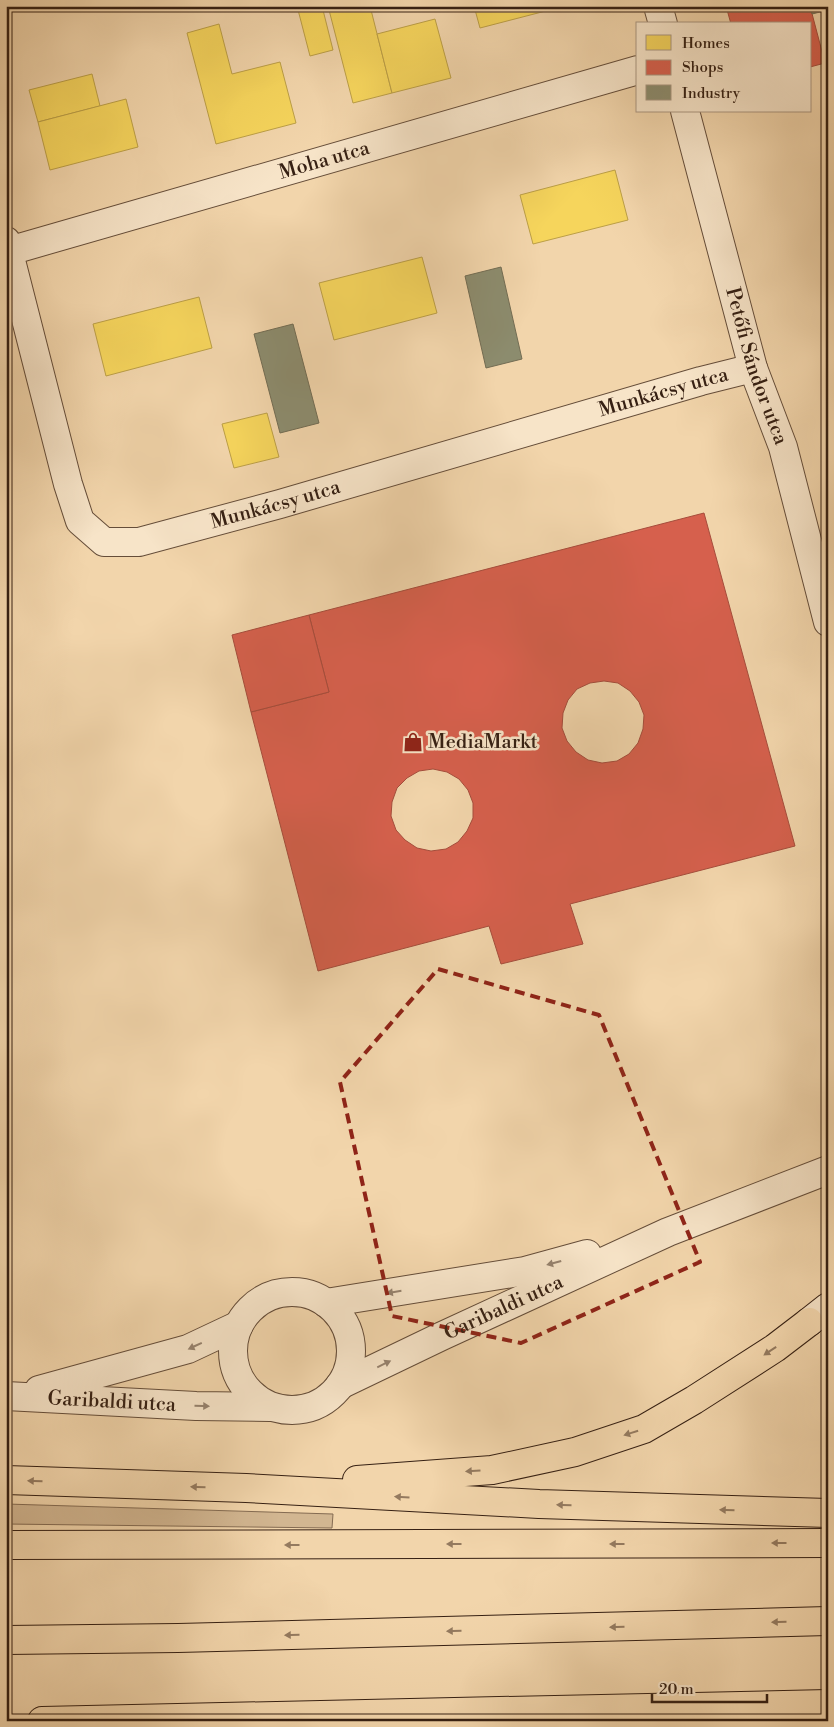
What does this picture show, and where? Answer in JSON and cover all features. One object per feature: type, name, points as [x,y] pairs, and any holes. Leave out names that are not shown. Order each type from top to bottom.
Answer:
[{"type":"highway","points":[[246,1488],[492,1470],[575,1452],[644,1429],[775,1348],[819,1314]]},
{"type":"highway","points":[[6,1480],[246,1488],[539,1504],[828,1513]]},
{"type":"highway","points":[[6,1545],[828,1543]]},
{"type":"highway","points":[[6,1640],[178,1638],[828,1621]]},
{"type":"highway","points":[[42,1721],[828,1704]]},
{"type":"street","points":[[658,6],[662,22]]},
{"type":"street","name":"Moha utca","points":[[8,246],[636,71]]},
{"type":"street","name":"Petőfi Sándor utca","points":[[685,112],[753,368],[782,447],[828,622]]},
{"type":"street","name":"Munkácsy utca","points":[[8,246],[68,484],[80,521],[104,542],[139,542],[290,501],[701,381],[753,368]]},
{"type":"street","name":"Garibaldi utca","points":[[340,1386],[442,1336],[668,1232],[828,1170]]},
{"type":"street","name":"Garibaldi utca","points":[[765,1195],[828,1190]]},
{"type":"street","name":"Garibaldi utca","points":[[326,1303],[525,1271],[668,1232]]},
{"type":"street","points":[[296,1292],[310,1295],[326,1303],[337,1313],[345,1326],[350,1341],[351,1357],[348,1371],[340,1386],[330,1397],[316,1405],[301,1410],[286,1410],[259,1401],[250,1393],[237,1373],[233,1361],[234,1336],[247,1313],[257,1303],[283,1293],[296,1292]]},
{"type":"street","name":"Garibaldi utca","points":[[10,1396],[188,1349],[239,1325]]},
{"type":"street","name":"Garibaldi utca","points":[[10,1396],[196,1406],[270,1406]]},
{"type":"highlighted area","points":[[438,969],[599,1015],[700,1262],[521,1343],[392,1316],[340,1082]]},
{"type":"shaded area","points":[[6,1504],[333,1514],[332,1528],[6,1524]]},
{"type":"building: Homes","points":[[297,6],[322,6],[333,50],[310,56]]},
{"type":"building: Homes","points":[[328,6],[370,6],[392,93],[353,103]]},
{"type":"building: Homes","points":[[474,6],[565,6],[480,28]]},
{"type":"building: Homes","points":[[435,19],[451,78],[392,93],[377,34]]},
{"type":"building: Homes","points":[[219,24],[232,74],[280,62],[296,123],[216,144],[187,33]]},
{"type":"building: Homes","points":[[92,74],[100,106],[38,122],[29,90]]},
{"type":"building: Homes","points":[[126,99],[138,147],[50,170],[38,122]]},
{"type":"building: Homes","points":[[615,170],[628,220],[533,244],[520,195]]},
{"type":"building: Homes","points":[[422,257],[437,313],[334,340],[319,283]]},
{"type":"building: Homes","points":[[199,297],[212,348],[106,376],[93,324]]},
{"type":"building: Homes","points":[[267,413],[279,457],[234,468],[222,424]]},
{"type":"building: Shops","points":[[726,6],[810,6],[825,63],[812,66],[812,22],[730,22]]},
{"type":"building: Shops","name":"MediaMarkt","points":[[704,513],[795,846],[570,904],[583,944],[501,964],[489,926],[318,971],[251,712],[329,692],[309,615]],"holes":[[[604,681],[618,683],[630,691],[639,702],[644,715],[643,729],[638,743],[629,754],[617,761],[602,763],[588,760],[576,752],[567,741],[562,728],[563,713],[568,700],[577,689],[590,683]],[[433,769],[447,772],[459,779],[468,790],[473,803],[473,818],[467,831],[458,842],[446,849],[431,851],[417,848],[405,840],[396,830],[391,816],[392,802],[397,788],[407,778],[419,771]]]},
{"type":"building: Shops","points":[[309,615],[329,692],[251,712],[232,635]]},
{"type":"building: Industry","points":[[810,6],[828,6],[828,10],[812,14]]},
{"type":"building: Industry","points":[[501,267],[522,359],[486,368],[465,276]]},
{"type":"building: Industry","points":[[293,324],[319,423],[280,433],[254,334]]},
{"type":"place","name":"MediaMarkt","points":[[413,742]]}]
